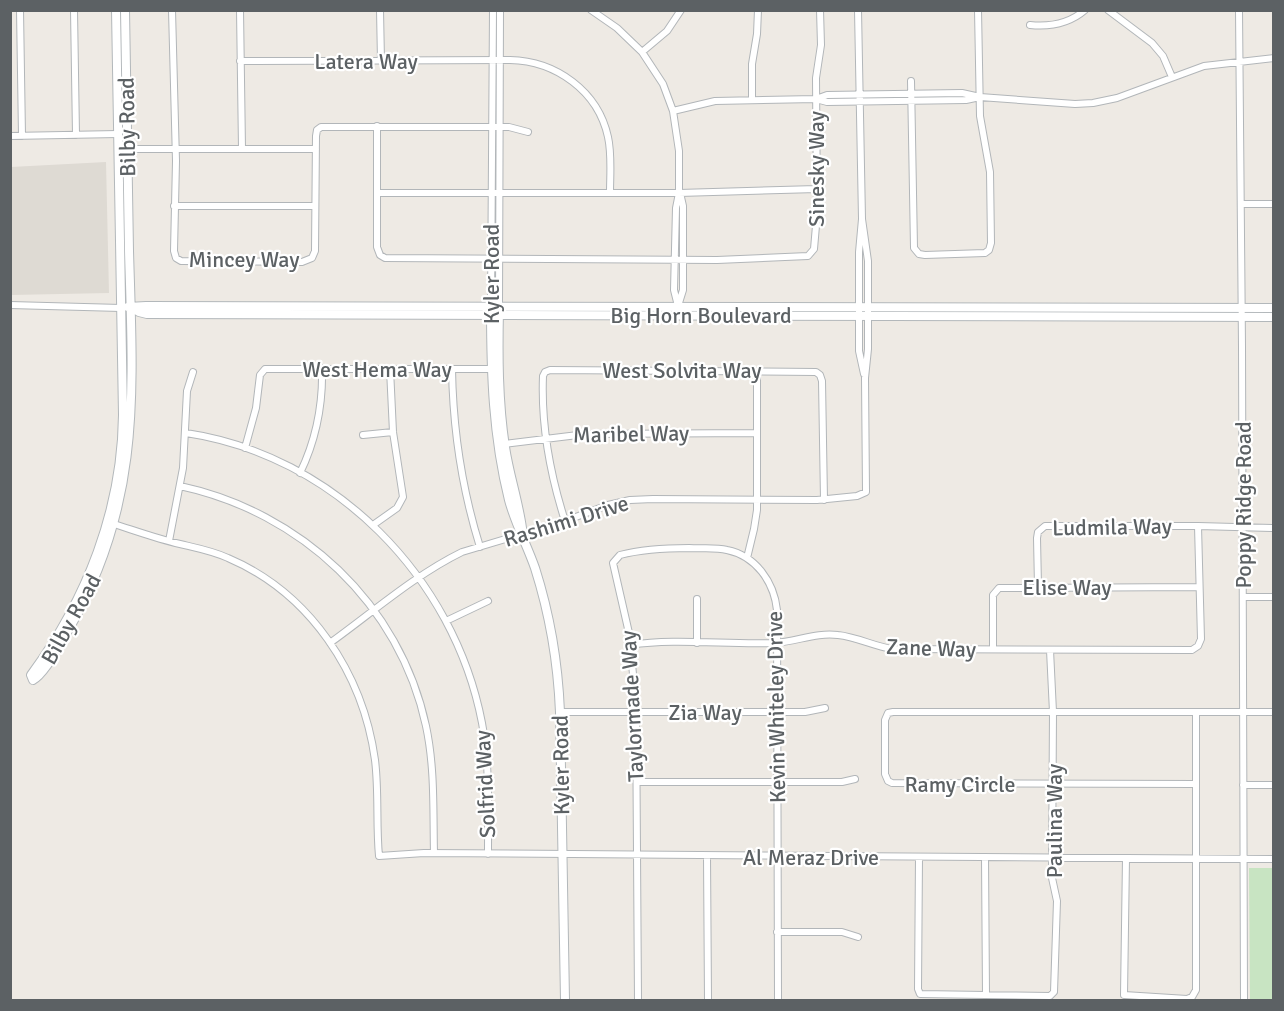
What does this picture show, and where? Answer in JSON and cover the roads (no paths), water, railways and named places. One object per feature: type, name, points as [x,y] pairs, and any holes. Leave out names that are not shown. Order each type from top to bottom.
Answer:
[{"type":"main road","name":"Bilby Road","points":[[116,10],[123,427],[118,479],[108,522],[91,572],[66,621],[31,675],[33,680],[46,667],[78,613],[99,568],[114,525],[124,481],[131,419],[125,10]]},
{"type":"main road","name":"Big Horn Boulevard","points":[[121,308],[131,308],[147,314],[678,306],[863,311]]},
{"type":"main road","name":"Big Horn Boulevard","points":[[1242,313],[1274,308]]},
{"type":"main road","name":"Big Horn Boulevard","points":[[495,310],[1242,313],[1274,317]]},
{"type":"main road","name":"Kyler Road","points":[[495,310],[491,369],[496,425],[504,479],[513,515],[523,534]]},
{"type":"main road","name":"Kyler Road","points":[[495,310],[504,444],[523,534],[535,568],[551,630],[557,671],[560,712],[565,1000]]},
{"type":"main road","points":[[114,525],[113,515],[120,482],[118,479]]},
{"type":"street","points":[[20,10],[22,136]]},
{"type":"street","points":[[74,10],[76,135]]},
{"type":"street","name":"Mincey Way","points":[[172,10],[175,149],[174,251],[179,259],[184,261],[302,262],[310,260],[315,254],[315,149]]},
{"type":"street","points":[[240,10],[242,149]]},
{"type":"street","points":[[380,10],[381,61]]},
{"type":"street","name":"Kyler Road","points":[[493,10],[496,60],[495,310]]},
{"type":"street","name":"Kyler Road","points":[[496,60],[500,10]]},
{"type":"street","points":[[642,52],[667,31],[681,10]]},
{"type":"street","points":[[752,100],[752,64],[758,34],[758,10]]},
{"type":"street","name":"Sinesky Way","points":[[683,260],[810,255],[815,247],[818,189],[816,71],[821,45],[820,10]]},
{"type":"street","points":[[858,10],[862,219],[859,252],[863,311]]},
{"type":"street","points":[[910,81],[914,249],[922,255],[979,255],[987,252],[991,243],[990,172],[981,129],[978,10]]},
{"type":"street","points":[[1030,25],[1054,24],[1076,18],[1085,10]]},
{"type":"street","points":[[1108,10],[1152,42],[1163,56],[1172,77]]},
{"type":"street","name":"Poppy Ridge Road","points":[[1239,10],[1244,1000]]},
{"type":"street","points":[[592,11],[617,28],[642,52],[657,74],[673,111],[679,142],[679,193],[675,208],[675,294],[678,306]]},
{"type":"street","points":[[673,111],[707,102],[816,99],[824,96],[966,100],[980,97],[1075,104],[1093,103],[1117,98],[1204,66],[1274,58]]},
{"type":"street","name":"Latera Way","points":[[240,61],[496,60],[525,61],[548,67],[570,79],[588,96],[602,117],[608,135],[610,153],[610,193]]},
{"type":"street","points":[[377,126],[376,247],[382,257],[388,259],[683,260]]},
{"type":"street","points":[[127,149],[315,149],[316,133],[321,127],[513,127],[528,132]]},
{"type":"street","points":[[10,136],[118,134]]},
{"type":"street","points":[[377,193],[679,193],[818,189]]},
{"type":"street","points":[[678,306],[683,294],[683,206],[679,193]]},
{"type":"street","points":[[1241,204],[1274,204]]},
{"type":"street","points":[[174,206],[315,206]]},
{"type":"street","points":[[10,305],[121,308]]},
{"type":"street","name":"Rashimi Drive","points":[[330,643],[420,577],[452,557],[608,505],[630,500],[824,500],[857,496],[866,492],[865,378],[859,351],[863,311]]},
{"type":"street","name":"West Hema Way","points":[[245,448],[253,422],[260,375],[268,368],[491,369]]},
{"type":"street","points":[[300,473],[310,451],[319,419],[322,368]]},
{"type":"street","points":[[372,525],[398,508],[403,500],[393,432],[390,369]]},
{"type":"street","points":[[452,369],[458,450],[469,508],[480,548]]},
{"type":"street","points":[[747,558],[754,529],[757,500],[757,370]]},
{"type":"street","name":"West Solvita Way","points":[[546,437],[542,378],[546,371],[813,371],[818,373],[822,381],[824,500]]},
{"type":"street","points":[[169,541],[180,486],[186,433],[187,391],[193,372]]},
{"type":"street","points":[[363,435],[393,432]]},
{"type":"street","name":"Solfrid Way","points":[[186,433],[211,437],[245,448],[300,473],[339,497],[372,525],[420,577],[446,621],[465,665],[482,722],[488,771],[488,854]]},
{"type":"street","name":"Maribel Way","points":[[504,444],[546,437],[586,434],[757,433]]},
{"type":"street","points":[[546,437],[552,474],[565,521]]},
{"type":"street","points":[[180,486],[240,504],[292,532],[338,568],[375,611],[403,658],[425,721],[432,769],[434,854]]},
{"type":"street","points":[[114,525],[217,553],[250,569],[300,606],[330,643]]},
{"type":"street","points":[[1198,525],[1198,586]]},
{"type":"street","name":"Ludmila Way","points":[[1038,586],[1036,538],[1040,529],[1045,526],[1198,525],[1274,528]]},
{"type":"street","name":"Kevin Whiteley Drive","points":[[615,558],[629,552],[666,548],[726,549],[747,558],[762,572],[773,590],[777,610],[778,1000]]},
{"type":"street","name":"Taylormade Way","points":[[615,558],[613,566],[631,645],[636,712],[638,1000]]},
{"type":"street","name":"Elise Way","points":[[993,650],[994,592],[1001,588],[1198,586]]},
{"type":"street","name":"Zane Way","points":[[631,645],[777,643],[830,634],[846,636],[892,649],[1188,650],[1197,646],[1201,639],[1198,586]]},
{"type":"street","points":[[1243,597],[1274,597]]},
{"type":"street","points":[[697,599],[697,643]]},
{"type":"street","points":[[446,621],[488,601]]},
{"type":"street","name":"Al Meraz Drive","points":[[330,643],[354,688],[369,731],[376,774],[379,856],[488,854],[1274,859]]},
{"type":"street","name":"Paulina Way","points":[[986,995],[1050,996],[1054,993],[1057,901],[1052,878],[1053,712],[1050,650]]},
{"type":"street","name":"Zia Way","points":[[560,712],[805,712],[825,708]]},
{"type":"street","name":"Ramy Circle","points":[[1053,712],[893,712],[888,713],[885,717],[885,774],[888,781],[892,783],[1053,784]]},
{"type":"street","points":[[1053,712],[1274,712]]},
{"type":"street","points":[[1126,858],[1124,994],[1187,999],[1192,997],[1197,990],[1196,712]]},
{"type":"street","points":[[637,782],[842,782],[855,779]]},
{"type":"street","points":[[1053,784],[1196,784]]},
{"type":"street","points":[[1243,785],[1274,784]]},
{"type":"street","points":[[707,856],[708,1000]]},
{"type":"street","points":[[918,857],[918,991],[920,994],[986,995],[985,857]]},
{"type":"street","points":[[777,932],[842,932],[858,937]]}]
